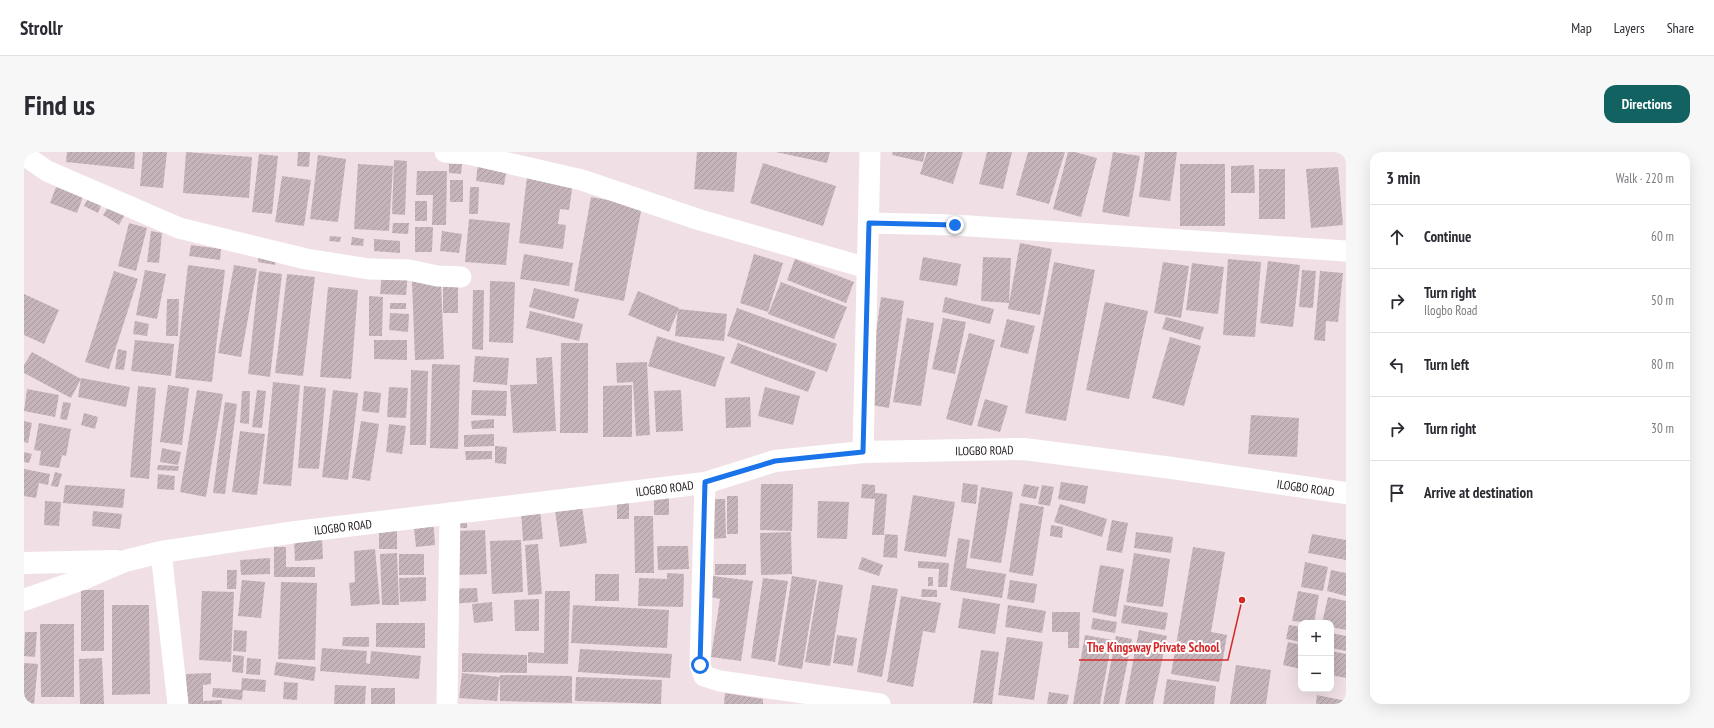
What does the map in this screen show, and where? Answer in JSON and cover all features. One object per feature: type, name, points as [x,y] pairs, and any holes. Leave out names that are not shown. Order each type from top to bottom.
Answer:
[{"type":"main road","name":"ILOGBO ROAD","points":[[125,561],[161,552],[296,532],[705,482],[775,461],[863,452],[1024,449],[1172,468],[1346,493]]},
{"type":"main road","points":[[24,563],[125,561]]},
{"type":"main road","points":[[24,600],[84,579],[125,561]]},
{"type":"street","points":[[445,152],[468,154],[582,180],[700,220],[867,268]]},
{"type":"street","points":[[863,452],[870,152]]},
{"type":"street","points":[[24,155],[46,171],[179,228],[306,259],[369,269],[409,270],[437,276],[461,277]]},
{"type":"street","points":[[869,223],[955,225],[1346,251]]},
{"type":"street","points":[[705,482],[700,665],[704,676],[720,681],[880,704]]},
{"type":"street","points":[[447,704],[450,513]]},
{"type":"street","points":[[161,552],[178,704]]},
{"type":"building","points":[[67,152],[135,152],[134,169],[66,162]]},
{"type":"building","points":[[143,152],[167,152],[163,188],[140,186]]},
{"type":"building","points":[[186,152],[252,157],[249,198],[183,193]]},
{"type":"building","points":[[298,152],[310,152],[309,167],[297,166]]},
{"type":"building","points":[[697,152],[737,152],[734,192],[694,189]]},
{"type":"building","points":[[776,152],[830,152],[827,163]]},
{"type":"building","points":[[893,152],[925,152],[923,162],[892,155]]},
{"type":"building","points":[[927,152],[963,152],[953,184],[920,174]]},
{"type":"building","points":[[987,152],[1012,152],[1003,189],[979,184]]},
{"type":"building","points":[[1028,152],[1065,152],[1049,204],[1016,195]]},
{"type":"building","points":[[1068,152],[1075,152],[1097,158],[1081,217],[1053,209]]},
{"type":"building","points":[[1113,152],[1140,156],[1129,217],[1102,212]]},
{"type":"building","points":[[1145,152],[1177,152],[1170,201],[1139,197]]},
{"type":"building","points":[[259,154],[278,156],[272,214],[252,212]]},
{"type":"building","points":[[318,155],[346,159],[338,222],[310,219]]},
{"type":"building","points":[[394,160],[407,161],[405,215],[392,214]]},
{"type":"building","points":[[478,163],[507,167],[504,185],[476,181]]},
{"type":"building","points":[[763,163],[836,186],[823,226],[750,203]]},
{"type":"building","points":[[358,164],[393,166],[389,231],[354,229]]},
{"type":"building","points":[[449,164],[462,164],[461,174],[449,173]]},
{"type":"building","points":[[1180,164],[1225,164],[1225,226],[1180,226]]},
{"type":"building","points":[[1254,165],[1255,193],[1231,193],[1231,166]]},
{"type":"building","points":[[1338,167],[1343,225],[1311,228],[1306,169]]},
{"type":"building","points":[[1259,169],[1285,169],[1285,219],[1259,219]]},
{"type":"building","points":[[417,171],[447,171],[446,225],[432,225],[433,195],[416,195]]},
{"type":"building","points":[[282,176],[311,180],[304,226],[275,222]]},
{"type":"building","points":[[527,177],[573,183],[569,210],[560,209],[558,224],[566,225],[563,249],[519,243]]},
{"type":"building","points":[[450,180],[463,180],[463,202],[450,202]]},
{"type":"building","points":[[56,187],[83,197],[77,213],[50,203]]},
{"type":"building","points":[[470,187],[479,187],[478,214],[469,214]]},
{"type":"building","points":[[91,192],[104,198],[98,213],[84,206]]},
{"type":"building","points":[[591,197],[642,206],[624,301],[574,291]]},
{"type":"building","points":[[112,201],[127,211],[119,225],[103,215]]},
{"type":"building","points":[[415,201],[427,201],[427,221],[415,221]]},
{"type":"building","points":[[469,219],[510,223],[506,265],[465,262]]},
{"type":"building","points":[[129,223],[147,228],[136,271],[118,266]]},
{"type":"building","points":[[393,223],[409,223],[408,234],[392,233]]},
{"type":"building","points":[[415,227],[433,227],[432,252],[415,252]]},
{"type":"building","points":[[151,231],[162,233],[159,263],[147,262]]},
{"type":"building","points":[[442,231],[462,234],[459,253],[440,251]]},
{"type":"building","points":[[330,236],[341,237],[340,242],[329,241]]},
{"type":"building","points":[[352,237],[364,239],[363,246],[351,245]]},
{"type":"building","points":[[374,239],[400,241],[400,253],[374,251]]},
{"type":"building","points":[[1020,243],[1052,249],[1040,315],[1008,309]]},
{"type":"building","points":[[191,245],[221,249],[220,260],[189,256]]},
{"type":"building","points":[[259,253],[277,256],[275,265],[258,262]]},
{"type":"building","points":[[524,254],[573,263],[569,286],[520,279]]},
{"type":"building","points":[[754,254],[783,263],[768,312],[740,303]]},
{"type":"building","points":[[923,257],[961,264],[957,286],[919,280]]},
{"type":"building","points":[[983,257],[1011,258],[1009,303],[981,301]]},
{"type":"building","points":[[795,259],[854,282],[846,303],[787,280]]},
{"type":"building","points":[[1228,259],[1261,262],[1255,337],[1223,335]]},
{"type":"building","points":[[1268,261],[1300,265],[1293,327],[1260,323]]},
{"type":"building","points":[[1054,262],[1095,270],[1066,421],[1025,413]]},
{"type":"building","points":[[1163,262],[1189,266],[1181,318],[1154,313]]},
{"type":"building","points":[[1192,263],[1224,267],[1218,314],[1186,310]]},
{"type":"building","points":[[188,265],[225,270],[212,382],[175,378]]},
{"type":"building","points":[[234,265],[257,269],[241,357],[218,353]]},
{"type":"building","points":[[145,270],[166,274],[157,319],[136,315]]},
{"type":"building","points":[[1302,270],[1316,271],[1313,308],[1299,307]]},
{"type":"building","points":[[114,271],[138,279],[109,369],[85,362]]},
{"type":"building","points":[[259,271],[282,274],[270,377],[248,374]]},
{"type":"building","points":[[1320,271],[1343,273],[1338,322],[1326,321],[1325,341],[1314,340]]},
{"type":"building","points":[[382,272],[408,273],[406,295],[380,294]]},
{"type":"building","points":[[287,274],[315,277],[303,376],[275,373]]},
{"type":"building","points":[[441,280],[444,359],[415,360],[412,281]]},
{"type":"building","points":[[443,281],[458,281],[458,313],[443,313]]},
{"type":"building","points":[[490,281],[515,282],[513,343],[489,342]]},
{"type":"building","points":[[781,282],[847,307],[834,339],[768,314]]},
{"type":"building","points":[[328,287],[358,290],[351,379],[320,377]]},
{"type":"building","points":[[534,288],[579,299],[574,319],[529,307]]},
{"type":"building","points":[[473,290],[484,290],[483,350],[472,349]]},
{"type":"building","points":[[638,291],[679,308],[669,332],[628,315]]},
{"type":"building","points":[[24,294],[59,310],[44,344],[24,335]]},
{"type":"building","points":[[369,296],[383,297],[382,336],[369,336]]},
{"type":"building","points":[[881,297],[904,301],[889,408],[866,404]]},
{"type":"building","points":[[945,297],[994,309],[990,324],[942,312]]},
{"type":"building","points":[[167,299],[179,299],[178,336],[166,336]]},
{"type":"building","points":[[1105,302],[1148,311],[1129,399],[1086,390]]},
{"type":"building","points":[[390,303],[406,303],[406,309],[390,309]]},
{"type":"building","points":[[737,308],[837,344],[827,372],[727,336]]},
{"type":"building","points":[[678,309],[727,314],[724,341],[675,336]]},
{"type":"building","points":[[530,311],[583,324],[579,341],[526,328]]},
{"type":"building","points":[[390,313],[409,314],[408,332],[389,330]]},
{"type":"building","points":[[1166,317],[1204,327],[1200,340],[1162,329]]},
{"type":"building","points":[[907,318],[934,323],[921,406],[893,402]]},
{"type":"building","points":[[943,318],[966,322],[955,374],[932,369]]},
{"type":"building","points":[[1007,319],[1035,326],[1028,354],[1000,347]]},
{"type":"building","points":[[135,321],[149,324],[147,336],[133,334]]},
{"type":"building","points":[[969,333],[995,340],[972,426],[946,419]]},
{"type":"building","points":[[657,336],[725,357],[715,387],[648,366]]},
{"type":"building","points":[[1170,337],[1201,346],[1184,406],[1152,398]]},
{"type":"building","points":[[135,340],[174,344],[171,376],[131,371]]},
{"type":"building","points":[[374,340],[407,340],[407,360],[374,359]]},
{"type":"building","points":[[561,343],[588,343],[588,433],[560,433]]},
{"type":"building","points":[[738,343],[816,372],[808,392],[730,363]]},
{"type":"building","points":[[118,349],[127,351],[124,370],[115,369]]},
{"type":"building","points":[[32,352],[81,379],[71,398],[24,373],[24,365]]},
{"type":"building","points":[[475,356],[509,358],[507,385],[473,382]]},
{"type":"building","points":[[552,357],[556,431],[513,433],[510,385],[537,384],[536,358]]},
{"type":"building","points":[[647,362],[650,435],[636,436],[633,382],[617,383],[616,363]]},
{"type":"building","points":[[432,364],[460,365],[458,449],[430,448]]},
{"type":"building","points":[[411,370],[428,371],[426,445],[410,445]]},
{"type":"building","points":[[81,378],[130,387],[126,407],[78,397]]},
{"type":"building","points":[[273,382],[300,385],[291,486],[263,484]]},
{"type":"building","points":[[168,385],[189,388],[182,445],[160,442]]},
{"type":"building","points":[[632,385],[632,437],[603,437],[603,386]]},
{"type":"building","points":[[138,386],[156,388],[149,479],[130,477]]},
{"type":"building","points":[[304,386],[326,388],[319,469],[298,468]]},
{"type":"building","points":[[389,387],[408,388],[406,418],[387,417]]},
{"type":"building","points":[[765,387],[800,396],[793,425],[758,416]]},
{"type":"building","points":[[27,389],[59,395],[55,417],[24,411]]},
{"type":"building","points":[[197,390],[223,394],[206,497],[180,492]]},
{"type":"building","points":[[257,390],[266,391],[262,428],[252,427]]},
{"type":"building","points":[[333,390],[358,393],[348,480],[322,477]]},
{"type":"building","points":[[472,390],[507,391],[506,416],[471,415]]},
{"type":"building","points":[[681,390],[683,431],[656,432],[654,391]]},
{"type":"building","points":[[242,391],[250,391],[249,424],[240,423]]},
{"type":"building","points":[[364,391],[381,393],[379,413],[362,411]]},
{"type":"building","points":[[750,397],[751,427],[726,428],[725,398]]},
{"type":"building","points":[[985,399],[1008,406],[1000,432],[977,426]]},
{"type":"building","points":[[63,402],[71,403],[67,420],[60,419]]},
{"type":"building","points":[[225,402],[237,404],[225,494],[213,493]]},
{"type":"building","points":[[84,413],[98,417],[95,429],[81,425]]},
{"type":"building","points":[[1251,415],[1299,418],[1297,457],[1248,454]]},
{"type":"building","points":[[494,419],[494,428],[472,429],[471,421]]},
{"type":"building","points":[[24,421],[32,423],[28,443],[24,442]]},
{"type":"building","points":[[361,421],[379,424],[370,481],[352,478]]},
{"type":"building","points":[[39,423],[71,429],[66,456],[62,455],[59,468],[39,465],[41,451],[34,450]]},
{"type":"building","points":[[389,424],[406,426],[402,454],[386,452]]},
{"type":"building","points":[[240,431],[265,434],[257,495],[232,492]]},
{"type":"building","points":[[494,434],[494,446],[464,447],[464,435]]},
{"type":"building","points":[[495,446],[507,447],[506,464],[495,463]]},
{"type":"building","points":[[162,448],[181,452],[178,465],[160,462]]},
{"type":"building","points":[[465,451],[492,451],[492,459],[466,460]]},
{"type":"building","points":[[24,452],[32,454],[29,463],[24,462]]},
{"type":"building","points":[[158,465],[179,466],[178,471],[157,470]]},
{"type":"building","points":[[24,469],[50,474],[48,485],[39,483],[36,498],[24,496]]},
{"type":"building","points":[[55,472],[62,474],[58,487],[51,486]]},
{"type":"building","points":[[158,474],[175,476],[174,490],[157,489]]},
{"type":"building","points":[[1061,482],[1088,486],[1085,504],[1058,499]]},
{"type":"building","points":[[963,483],[978,485],[976,504],[961,502]]},
{"type":"building","points":[[761,484],[793,484],[792,531],[760,530]]},
{"type":"building","points":[[862,484],[875,485],[875,493],[887,494],[884,535],[872,535],[875,499],[861,498]]},
{"type":"building","points":[[1024,484],[1039,487],[1036,499],[1021,496]]},
{"type":"building","points":[[65,485],[125,489],[123,508],[63,503]]},
{"type":"building","points":[[1042,485],[1054,487],[1050,506],[1038,504]]},
{"type":"building","points":[[981,487],[1013,492],[1001,563],[970,558]]},
{"type":"building","points":[[669,494],[669,515],[654,515],[654,495]]},
{"type":"building","points":[[913,495],[955,502],[946,557],[904,551]]},
{"type":"building","points":[[727,496],[738,496],[738,534],[727,534]]},
{"type":"building","points":[[707,499],[725,499],[726,538],[708,539]]},
{"type":"building","points":[[617,500],[629,500],[629,519],[617,519]]},
{"type":"building","points":[[45,501],[61,502],[59,526],[44,525]]},
{"type":"building","points":[[818,501],[849,502],[847,539],[817,538]]},
{"type":"building","points":[[1020,503],[1044,507],[1033,576],[1009,572]]},
{"type":"building","points":[[1060,504],[1107,519],[1102,537],[1054,522]]},
{"type":"building","points":[[582,506],[587,543],[560,547],[555,510]]},
{"type":"building","points":[[540,509],[543,539],[523,541],[521,511]]},
{"type":"building","points":[[93,511],[122,514],[120,529],[92,526]]},
{"type":"building","points":[[634,516],[653,516],[654,573],[635,573]]},
{"type":"building","points":[[457,517],[467,517],[467,528],[457,528]]},
{"type":"building","points":[[433,518],[435,545],[416,547],[413,519]]},
{"type":"building","points":[[1112,520],[1128,523],[1122,553],[1106,550]]},
{"type":"building","points":[[379,525],[397,525],[397,549],[379,549]]},
{"type":"building","points":[[1051,525],[1063,527],[1062,538],[1050,536]]},
{"type":"building","points":[[485,530],[487,574],[458,575],[457,531]]},
{"type":"building","points":[[791,532],[792,574],[761,575],[760,533]]},
{"type":"building","points":[[1136,532],[1173,537],[1171,553],[1134,548]]},
{"type":"building","points":[[885,534],[898,535],[897,558],[883,557]]},
{"type":"building","points":[[1312,534],[1346,540],[1346,560],[1308,553]]},
{"type":"building","points":[[322,538],[323,559],[295,561],[294,539]]},
{"type":"building","points":[[958,538],[970,540],[966,568],[1006,574],[1002,598],[950,590]]},
{"type":"building","points":[[521,540],[523,592],[492,594],[490,541]]},
{"type":"building","points":[[538,544],[542,594],[528,595],[525,545]]},
{"type":"building","points":[[657,546],[688,546],[689,569],[658,570]]},
{"type":"building","points":[[274,547],[286,547],[286,567],[315,567],[315,577],[274,577]]},
{"type":"building","points":[[1193,547],[1225,552],[1211,632],[1227,635],[1219,682],[1171,674]]},
{"type":"building","points":[[375,549],[380,604],[351,606],[349,583],[355,582],[354,551]]},
{"type":"building","points":[[397,553],[399,605],[382,605],[380,554]]},
{"type":"building","points":[[1134,553],[1170,559],[1163,607],[1126,602]]},
{"type":"building","points":[[399,554],[424,554],[424,575],[399,575]]},
{"type":"building","points":[[862,557],[883,565],[879,576],[858,569]]},
{"type":"building","points":[[270,558],[270,574],[241,575],[240,560]]},
{"type":"building","points":[[918,561],[949,563],[947,587],[938,587],[939,569],[918,568]]},
{"type":"building","points":[[1305,562],[1328,567],[1323,591],[1301,587]]},
{"type":"building","points":[[715,564],[746,564],[746,575],[715,575]]},
{"type":"building","points":[[1100,565],[1124,569],[1116,617],[1092,612]]},
{"type":"building","points":[[227,570],[237,570],[236,589],[227,589]]},
{"type":"building","points":[[1331,570],[1346,573],[1346,596],[1327,591]]},
{"type":"building","points":[[667,573],[684,574],[683,607],[638,606],[639,578],[667,579]]},
{"type":"building","points":[[595,574],[619,574],[619,601],[595,601]]},
{"type":"building","points":[[713,576],[753,581],[741,661],[711,657],[720,599],[710,597]]},
{"type":"building","points":[[792,576],[817,580],[802,669],[778,665]]},
{"type":"building","points":[[426,577],[426,601],[400,602],[399,578]]},
{"type":"building","points":[[928,577],[933,577],[933,586],[928,586]]},
{"type":"building","points":[[763,578],[788,581],[775,662],[751,658]]},
{"type":"building","points":[[242,580],[265,582],[261,618],[238,616]]},
{"type":"building","points":[[1010,580],[1037,584],[1034,603],[1007,599]]},
{"type":"building","points":[[819,581],[843,585],[830,666],[805,662]]},
{"type":"building","points":[[281,582],[317,583],[315,660],[278,659]]},
{"type":"building","points":[[872,585],[898,589],[882,677],[857,672]]},
{"type":"building","points":[[477,588],[478,602],[449,604],[448,589]]},
{"type":"building","points":[[922,589],[937,590],[937,597],[921,597]]},
{"type":"building","points":[[81,590],[104,590],[104,651],[81,651]]},
{"type":"building","points":[[202,591],[234,592],[231,662],[199,660]]},
{"type":"building","points":[[545,591],[570,591],[568,664],[528,663],[528,652],[544,653]]},
{"type":"building","points":[[1298,591],[1319,595],[1315,620],[1292,621]]},
{"type":"building","points":[[901,596],[941,603],[935,633],[923,631],[913,687],[887,682]]},
{"type":"building","points":[[1328,597],[1346,601],[1346,630],[1334,628],[1334,620],[1323,620]]},
{"type":"building","points":[[963,598],[1000,604],[995,634],[958,628]]},
{"type":"building","points":[[539,599],[539,631],[515,631],[514,600]]},
{"type":"building","points":[[492,602],[493,621],[474,623],[472,604]]},
{"type":"building","points":[[112,605],[149,605],[150,694],[112,695]]},
{"type":"building","points":[[573,605],[669,610],[667,648],[571,643]]},
{"type":"building","points":[[1008,605],[1046,611],[1042,633],[1005,627]]},
{"type":"building","points":[[1124,605],[1168,613],[1165,630],[1121,623]]},
{"type":"building","points":[[1052,612],[1080,612],[1079,648],[1068,648],[1068,632],[1052,632]]},
{"type":"building","points":[[1093,618],[1117,622],[1115,633],[1091,629]]},
{"type":"building","points":[[376,623],[425,623],[425,648],[376,647]]},
{"type":"building","points":[[40,624],[74,624],[74,697],[41,697]]},
{"type":"building","points":[[1289,625],[1298,626],[1298,641],[1286,639]]},
{"type":"building","points":[[234,630],[247,631],[246,652],[233,651]]},
{"type":"building","points":[[1139,630],[1167,636],[1153,704],[1125,704]]},
{"type":"building","points":[[25,632],[37,632],[35,657],[24,656]]},
{"type":"building","points":[[1334,634],[1346,636],[1346,651],[1334,649]]},
{"type":"building","points":[[837,635],[857,638],[853,666],[833,663]]},
{"type":"building","points":[[1085,635],[1112,640],[1100,704],[1073,704]]},
{"type":"building","points":[[1116,636],[1132,639],[1119,704],[1103,704]]},
{"type":"building","points":[[343,637],[369,637],[369,647],[342,646]]},
{"type":"building","points":[[1007,637],[1043,642],[1034,700],[998,695]]},
{"type":"building","points":[[1288,642],[1298,644],[1298,668],[1283,665]]},
{"type":"building","points":[[322,648],[367,651],[366,663],[370,664],[371,651],[421,656],[419,679],[320,671]]},
{"type":"building","points":[[580,649],[672,654],[670,678],[578,672]]},
{"type":"building","points":[[981,650],[999,652],[992,704],[973,703]]},
{"type":"building","points":[[1334,652],[1346,654],[1346,678],[1334,676]]},
{"type":"building","points":[[462,653],[527,655],[527,673],[462,672]]},
{"type":"building","points":[[233,655],[244,656],[243,673],[232,672]]},
{"type":"building","points":[[102,658],[104,704],[80,704],[79,659]]},
{"type":"building","points":[[247,658],[261,659],[260,675],[246,674]]},
{"type":"building","points":[[276,662],[316,667],[314,681],[274,675]]},
{"type":"building","points":[[24,663],[38,664],[34,704],[24,704]]},
{"type":"building","points":[[1236,665],[1271,670],[1266,704],[1230,704]]},
{"type":"building","points":[[211,673],[211,684],[203,685],[203,701],[222,700],[222,704],[187,704],[186,674]]},
{"type":"building","points":[[462,673],[500,677],[497,701],[459,698]]},
{"type":"building","points":[[500,675],[572,676],[572,703],[500,701]]},
{"type":"building","points":[[576,677],[662,680],[661,704],[575,701]]},
{"type":"building","points":[[242,678],[266,680],[265,692],[241,690]]},
{"type":"building","points":[[1167,679],[1216,686],[1214,704],[1163,704]]},
{"type":"building","points":[[284,682],[298,683],[297,700],[283,699]]},
{"type":"building","points":[[335,685],[366,686],[365,704],[334,704]]},
{"type":"building","points":[[213,688],[243,690],[242,700],[212,697]]},
{"type":"building","points":[[371,688],[395,688],[395,704],[371,704]]},
{"type":"building","points":[[1049,692],[1069,695],[1067,704],[1047,704]]},
{"type":"building","points":[[725,693],[763,699],[763,704],[724,704]]},
{"type":"building","points":[[1317,695],[1346,701],[1346,704],[1316,704]]},
{"type":"place","name":"The Kingsway Private School","points":[[1242,600]]},
{"type":"route","points":[[700,665],[705,482],[775,461],[863,452],[869,223],[955,225]]}]
